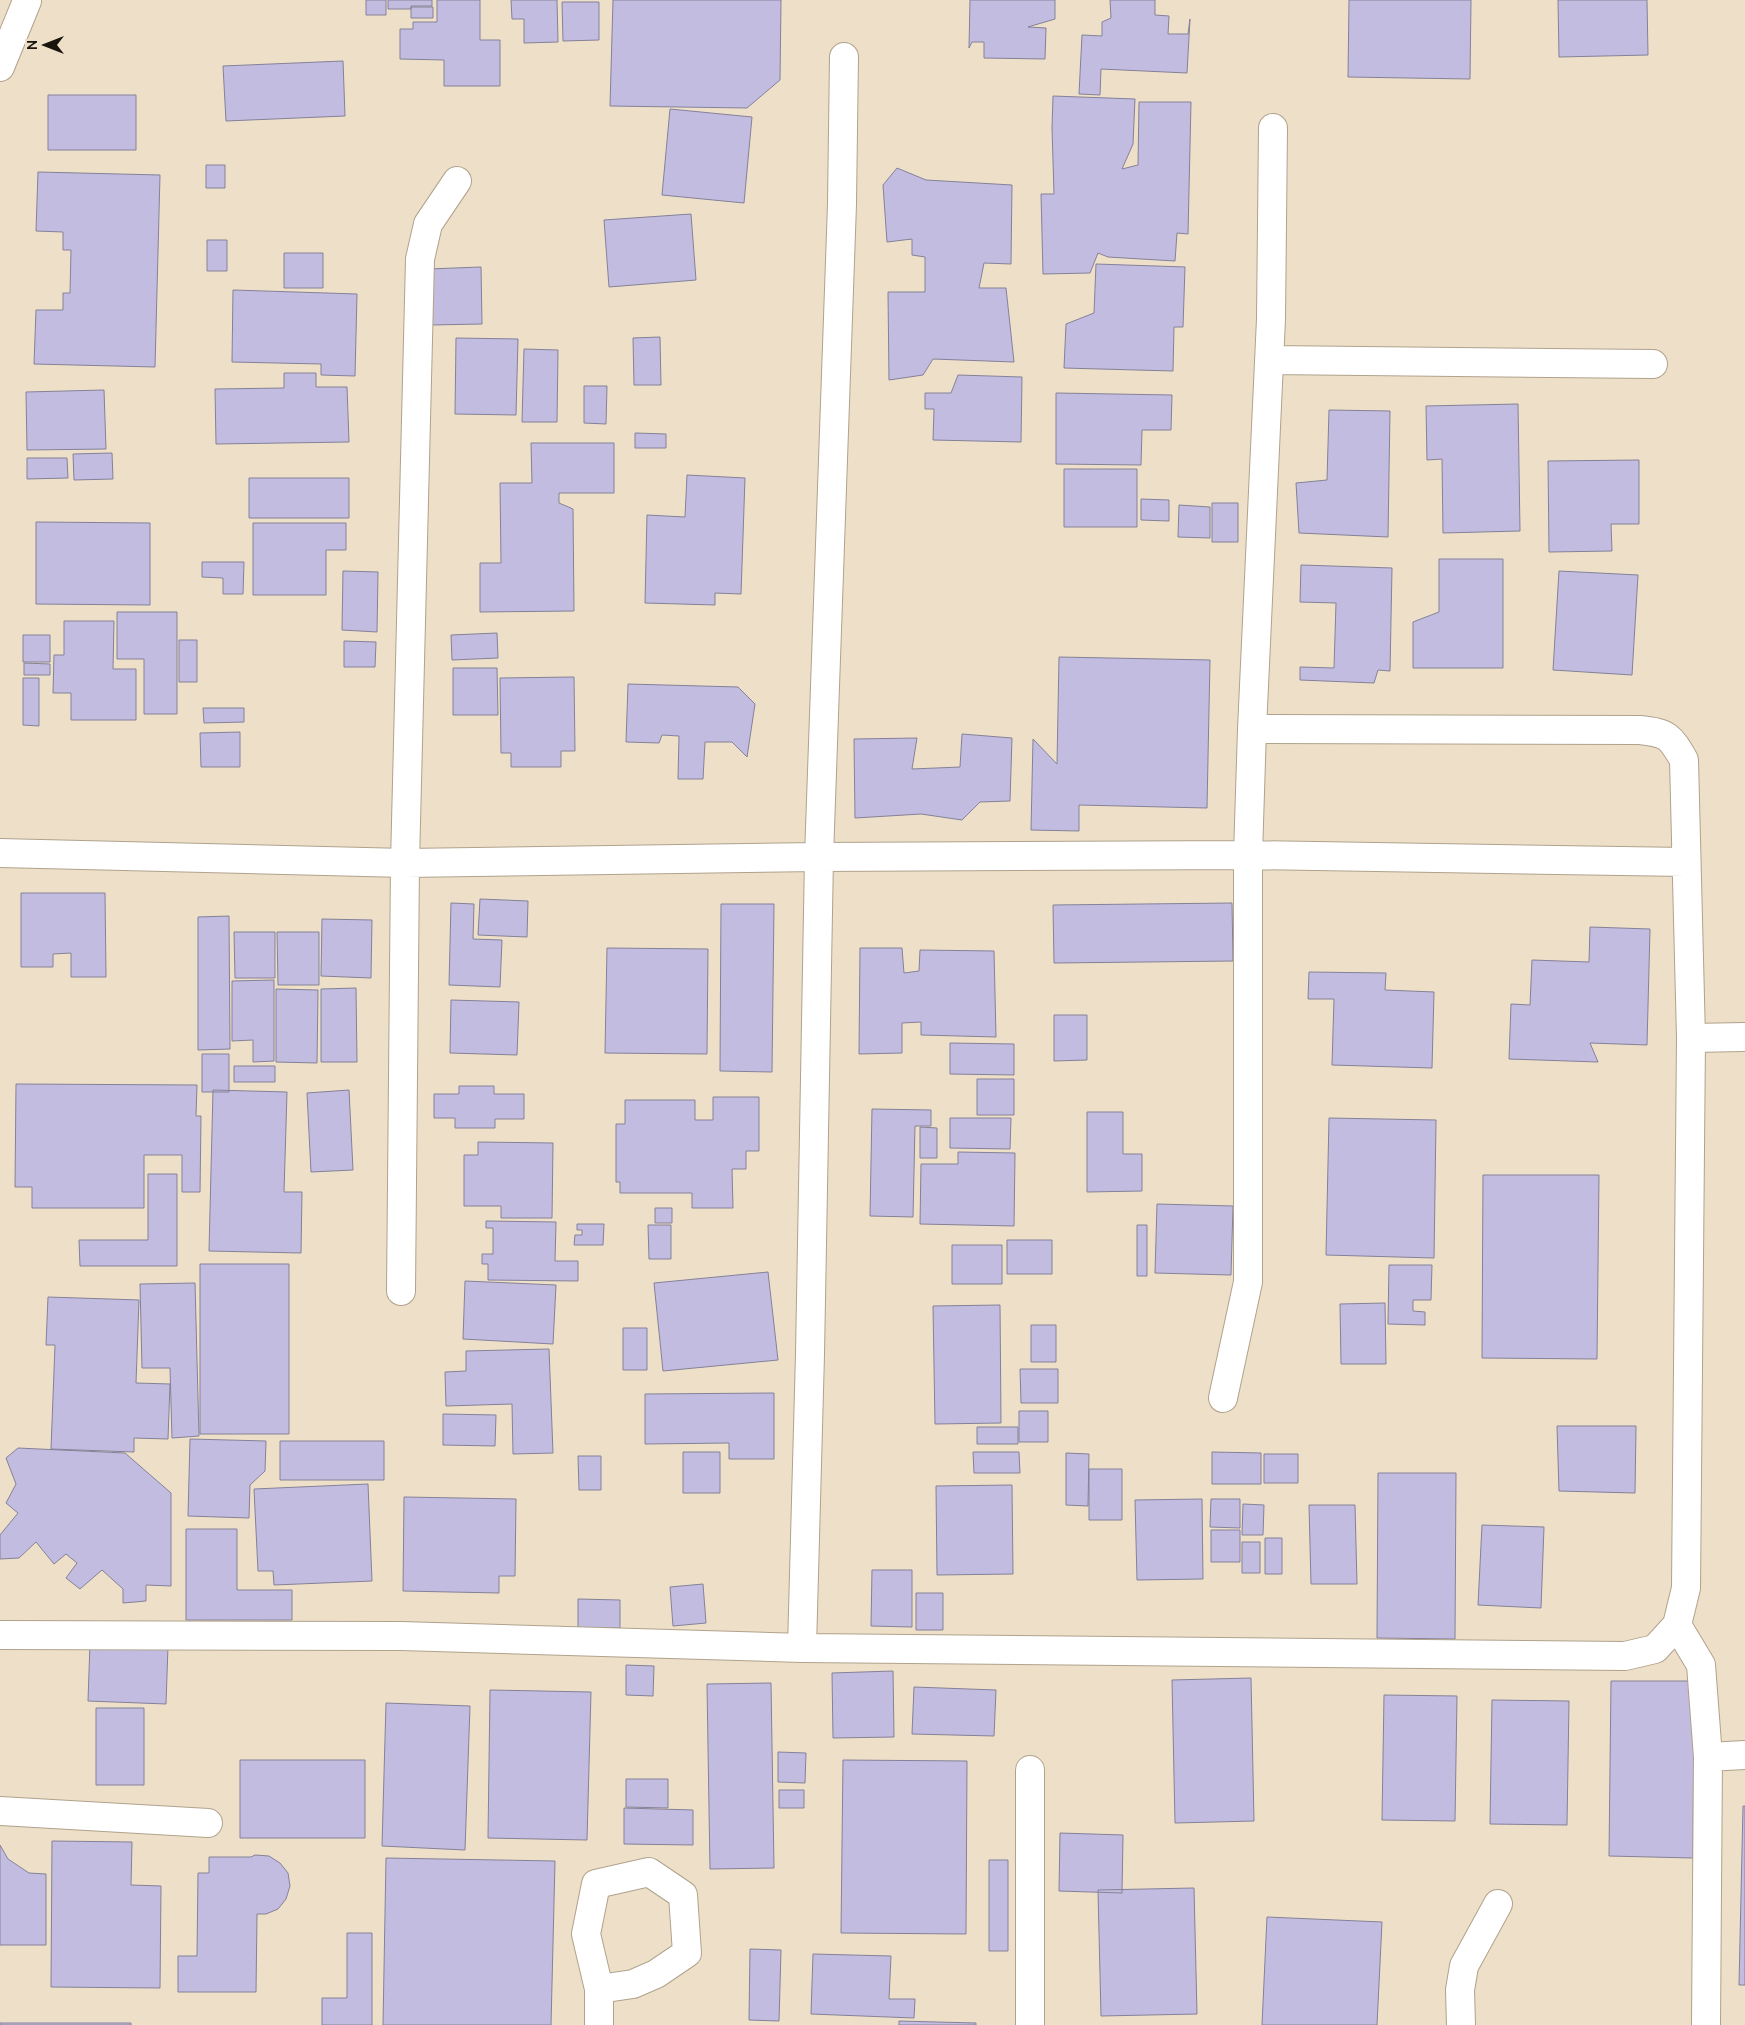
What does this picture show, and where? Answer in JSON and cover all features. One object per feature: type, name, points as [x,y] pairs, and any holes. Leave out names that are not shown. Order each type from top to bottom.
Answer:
[{"type":"street","points":[[0,67],[27,1]]},
{"type":"street","points":[[802,1648],[810,1354],[819,856],[842,204],[844,56]]},
{"type":"street","points":[[1223,1398],[1248,1282],[1248,855],[1271,319],[1273,128]]},
{"type":"street","points":[[401,1291],[405,863],[420,259],[428,224],[457,181]]},
{"type":"street","points":[[1269,360],[1653,364]]},
{"type":"street","points":[[0,1635],[401,1636],[802,1648],[1625,1656],[1655,1649],[1677,1625],[1686,1588],[1692,1038],[1684,760],[1674,743],[1662,733],[1640,730],[1252,729]]},
{"type":"street","points":[[0,853],[405,863],[819,856],[1248,855],[1686,862]]},
{"type":"street","points":[[1692,1038],[1745,1037]]},
{"type":"street","points":[[1677,1625],[1701,1665],[1708,1757],[1706,2025]]},
{"type":"street","points":[[1708,1757],[1745,1755]]},
{"type":"street","points":[[1030,1770],[1030,2025]]},
{"type":"street","points":[[0,1812],[208,1823]]},
{"type":"street","points":[[599,1989],[633,1984],[656,1974],[687,1953],[683,1895],[649,1872],[596,1884],[586,1934],[599,1989],[599,2025]]},
{"type":"street","points":[[1460,2025],[1460,1990],[1464,1966],[1498,1904]]},
{"type":"building","points":[[366,0],[386,0],[386,15],[366,15]]},
{"type":"building","points":[[388,0],[432,0],[432,6],[411,6],[411,9],[388,9]]},
{"type":"building","points":[[437,0],[480,0],[480,40],[500,40],[500,86],[444,86],[444,60],[400,59],[400,29],[413,29],[413,22],[437,22]]},
{"type":"building","points":[[511,0],[557,0],[558,42],[524,43],[524,19],[512,19]]},
{"type":"building","points":[[613,0],[781,0],[780,80],[747,108],[610,106]]},
{"type":"building","points":[[970,0],[1055,0],[1055,19],[1028,27],[1046,28],[1045,59],[984,58],[984,42],[972,42],[969,48]]},
{"type":"building","points":[[1110,0],[1155,0],[1155,15],[1169,16],[1168,34],[1188,34],[1190,19],[1187,73],[1101,69],[1100,95],[1079,94],[1082,35],[1102,36],[1102,22],[1111,18]]},
{"type":"building","points":[[1349,0],[1471,0],[1470,79],[1348,77]]},
{"type":"building","points":[[1558,0],[1647,0],[1648,55],[1559,57]]},
{"type":"building","points":[[562,2],[599,2],[599,40],[563,41]]},
{"type":"building","points":[[411,7],[433,7],[433,18],[411,18]]},
{"type":"building","points":[[343,61],[345,116],[226,121],[223,66]]},
{"type":"building","points":[[48,95],[136,95],[136,150],[48,150]]},
{"type":"building","points":[[1053,96],[1135,99],[1133,144],[1122,169],[1138,165],[1139,102],[1191,102],[1188,234],[1177,233],[1175,261],[1108,257],[1098,253],[1090,273],[1043,274],[1041,194],[1054,194]]},
{"type":"building","points":[[670,109],[752,117],[744,203],[662,195]]},
{"type":"building","points":[[206,165],[225,165],[225,188],[206,188]]},
{"type":"building","points":[[897,168],[926,180],[1012,185],[1011,264],[984,263],[979,288],[1006,288],[1014,362],[933,359],[923,375],[889,380],[888,292],[925,292],[925,257],[912,255],[912,239],[887,242],[883,185]]},
{"type":"building","points":[[38,172],[160,175],[155,367],[34,364],[36,310],[63,310],[63,293],[70,293],[71,250],[63,250],[63,232],[36,231]]},
{"type":"building","points":[[691,214],[696,280],[609,287],[604,220]]},
{"type":"building","points":[[207,240],[227,240],[227,271],[207,271]]},
{"type":"building","points":[[284,253],[323,253],[323,288],[284,288]]},
{"type":"building","points":[[1096,264],[1185,267],[1183,327],[1174,327],[1173,371],[1064,368],[1066,324],[1094,313]]},
{"type":"building","points":[[481,267],[482,324],[430,325],[428,269]]},
{"type":"building","points":[[233,290],[357,294],[355,376],[321,375],[321,364],[232,362]]},
{"type":"building","points":[[660,337],[661,385],[634,385],[633,338]]},
{"type":"building","points":[[456,338],[518,339],[516,415],[455,414]]},
{"type":"building","points":[[524,349],[558,350],[557,422],[522,422]]},
{"type":"building","points":[[284,373],[316,373],[316,387],[347,387],[349,442],[216,444],[215,389],[284,388]]},
{"type":"building","points":[[958,375],[1022,377],[1021,442],[933,440],[934,409],[925,409],[925,393],[951,393]]},
{"type":"building","points":[[584,386],[607,386],[606,424],[584,423]]},
{"type":"building","points":[[104,390],[106,449],[27,450],[26,392]]},
{"type":"building","points":[[1056,393],[1172,395],[1171,430],[1142,430],[1141,465],[1056,464]]},
{"type":"building","points":[[1518,404],[1520,531],[1443,533],[1442,459],[1427,460],[1426,406]]},
{"type":"building","points":[[1329,410],[1390,411],[1388,537],[1299,533],[1296,483],[1327,480]]},
{"type":"building","points":[[635,433],[666,434],[666,448],[635,448]]},
{"type":"building","points":[[531,443],[614,443],[614,493],[559,493],[559,503],[573,509],[574,611],[480,612],[480,563],[501,563],[500,483],[532,483]]},
{"type":"building","points":[[112,453],[113,479],[74,480],[73,454]]},
{"type":"building","points":[[27,458],[67,458],[68,478],[27,479]]},
{"type":"building","points":[[1639,460],[1639,524],[1611,524],[1612,551],[1549,552],[1548,461]]},
{"type":"building","points":[[1064,469],[1137,469],[1137,527],[1064,527]]},
{"type":"building","points":[[687,475],[745,478],[741,594],[715,593],[715,605],[645,603],[647,515],[685,517]]},
{"type":"building","points":[[249,478],[349,478],[349,518],[249,518]]},
{"type":"building","points":[[1141,499],[1169,500],[1169,521],[1141,520]]},
{"type":"building","points":[[1212,503],[1238,503],[1238,542],[1212,542]]},
{"type":"building","points":[[1179,505],[1210,507],[1210,538],[1178,537]]},
{"type":"building","points":[[36,522],[150,523],[150,605],[36,604]]},
{"type":"building","points":[[253,523],[346,523],[346,550],[326,550],[326,595],[253,595]]},
{"type":"building","points":[[1439,559],[1503,559],[1503,668],[1413,668],[1413,622],[1439,612]]},
{"type":"building","points":[[202,562],[244,562],[243,594],[223,594],[223,578],[202,577]]},
{"type":"building","points":[[1301,565],[1392,568],[1390,671],[1378,670],[1374,683],[1300,680],[1300,667],[1334,668],[1336,603],[1300,602]]},
{"type":"building","points":[[343,571],[378,572],[377,632],[342,630]]},
{"type":"building","points":[[1559,571],[1638,575],[1632,675],[1553,670]]},
{"type":"building","points":[[117,612],[177,612],[177,714],[144,714],[144,659],[117,659]]},
{"type":"building","points":[[64,621],[114,621],[113,669],[136,669],[136,720],[71,720],[71,693],[53,693],[54,655],[64,655]]},
{"type":"building","points":[[497,633],[498,658],[452,660],[451,635]]},
{"type":"building","points":[[23,635],[50,635],[50,662],[23,662]]},
{"type":"building","points":[[179,640],[197,640],[197,682],[179,682]]},
{"type":"building","points":[[344,641],[376,642],[375,667],[344,667]]},
{"type":"building","points":[[1059,657],[1210,660],[1207,808],[1079,805],[1079,831],[1031,830],[1033,739],[1057,764]]},
{"type":"building","points":[[24,663],[50,664],[50,675],[24,675]]},
{"type":"building","points":[[453,668],[497,668],[498,715],[453,715]]},
{"type":"building","points":[[574,677],[575,751],[561,751],[561,767],[511,767],[511,753],[501,753],[500,678]]},
{"type":"building","points":[[23,678],[39,678],[39,726],[23,725]]},
{"type":"building","points":[[628,684],[738,687],[755,704],[747,757],[732,742],[705,742],[703,779],[678,779],[679,736],[662,735],[659,743],[626,742]]},
{"type":"building","points":[[203,708],[244,708],[244,722],[204,723]]},
{"type":"building","points":[[240,732],[240,767],[201,767],[200,733]]},
{"type":"building","points":[[962,734],[1012,738],[1010,801],[980,802],[962,820],[921,814],[855,818],[854,739],[917,738],[912,769],[960,767]]},
{"type":"building","points":[[21,893],[105,893],[106,977],[71,977],[71,953],[53,954],[53,967],[21,967]]},
{"type":"building","points":[[480,899],[528,901],[527,937],[478,935]]},
{"type":"building","points":[[451,903],[474,904],[473,939],[502,940],[500,987],[449,985]]},
{"type":"building","points":[[1232,903],[1233,961],[1054,963],[1053,905]]},
{"type":"building","points":[[721,904],[774,904],[772,1072],[720,1071]]},
{"type":"building","points":[[229,916],[230,1049],[198,1050],[198,917]]},
{"type":"building","points":[[322,919],[372,920],[371,978],[321,976]]},
{"type":"building","points":[[1590,927],[1650,929],[1647,1045],[1590,1043],[1598,1062],[1509,1059],[1511,1004],[1530,1005],[1532,960],[1589,962]]},
{"type":"building","points":[[234,932],[275,932],[275,978],[235,978]]},
{"type":"building","points":[[277,932],[319,932],[319,985],[278,985]]},
{"type":"building","points":[[607,948],[708,949],[707,1054],[605,1053]]},
{"type":"building","points":[[860,948],[902,948],[904,973],[919,971],[920,950],[994,951],[996,1037],[921,1035],[921,1022],[902,1023],[902,1053],[859,1054]]},
{"type":"building","points":[[1309,972],[1386,973],[1385,990],[1434,992],[1432,1068],[1332,1065],[1334,999],[1308,999]]},
{"type":"building","points":[[274,980],[274,1061],[253,1062],[253,1040],[232,1041],[232,981]]},
{"type":"building","points":[[356,988],[357,1062],[321,1062],[321,989]]},
{"type":"building","points":[[276,989],[318,990],[317,1063],[276,1062]]},
{"type":"building","points":[[451,1000],[519,1002],[517,1055],[450,1053]]},
{"type":"building","points":[[1054,1015],[1087,1015],[1087,1060],[1054,1061]]},
{"type":"building","points":[[950,1043],[1014,1044],[1014,1075],[950,1074]]},
{"type":"building","points":[[202,1054],[229,1054],[229,1092],[202,1092]]},
{"type":"building","points":[[234,1066],[275,1066],[275,1082],[234,1082]]},
{"type":"building","points":[[977,1079],[1014,1079],[1014,1115],[977,1115]]},
{"type":"building","points":[[16,1084],[197,1085],[196,1116],[201,1116],[200,1192],[182,1192],[182,1155],[144,1155],[144,1208],[32,1208],[32,1187],[15,1187]]},
{"type":"building","points":[[459,1086],[494,1086],[494,1094],[524,1094],[524,1119],[495,1119],[495,1128],[455,1128],[455,1118],[434,1118],[434,1094],[459,1094]]},
{"type":"building","points":[[213,1090],[287,1092],[284,1192],[302,1192],[301,1253],[209,1251]]},
{"type":"building","points":[[349,1090],[353,1170],[311,1172],[307,1093]]},
{"type":"building","points":[[713,1097],[759,1097],[759,1151],[746,1151],[746,1169],[732,1169],[733,1208],[692,1208],[692,1193],[620,1193],[620,1182],[616,1182],[616,1124],[625,1124],[625,1100],[695,1100],[695,1120],[713,1120]]},
{"type":"building","points":[[872,1109],[931,1110],[931,1126],[915,1126],[913,1217],[870,1216]]},
{"type":"building","points":[[1087,1112],[1123,1112],[1123,1154],[1142,1154],[1142,1191],[1087,1192]]},
{"type":"building","points":[[950,1118],[1011,1118],[1010,1149],[950,1148]]},
{"type":"building","points":[[1329,1118],[1436,1120],[1434,1258],[1326,1255]]},
{"type":"building","points":[[920,1127],[937,1128],[937,1158],[920,1158]]},
{"type":"building","points":[[478,1142],[553,1143],[552,1218],[501,1218],[501,1206],[464,1206],[464,1155],[478,1155]]},
{"type":"building","points":[[958,1152],[1015,1153],[1014,1226],[920,1224],[921,1164],[958,1164]]},
{"type":"building","points":[[148,1174],[177,1174],[177,1266],[80,1266],[79,1240],[148,1240]]},
{"type":"building","points":[[1483,1175],[1599,1175],[1597,1359],[1482,1358]]},
{"type":"building","points":[[1157,1204],[1233,1206],[1231,1275],[1155,1273]]},
{"type":"building","points":[[655,1208],[672,1208],[672,1223],[655,1223]]},
{"type":"building","points":[[486,1221],[556,1222],[555,1261],[578,1261],[578,1281],[488,1280],[488,1264],[482,1264],[482,1254],[493,1254],[493,1228],[486,1228]]},
{"type":"building","points":[[577,1224],[604,1224],[603,1245],[574,1245],[575,1235],[582,1235],[582,1230],[577,1230]]},
{"type":"building","points":[[648,1225],[671,1225],[671,1259],[649,1259]]},
{"type":"building","points":[[1137,1225],[1147,1225],[1147,1276],[1137,1276]]},
{"type":"building","points":[[1007,1240],[1052,1240],[1052,1274],[1007,1274]]},
{"type":"building","points":[[952,1245],[1002,1245],[1002,1284],[952,1284]]},
{"type":"building","points":[[200,1264],[289,1264],[289,1434],[200,1434]]},
{"type":"building","points":[[1389,1265],[1432,1265],[1431,1300],[1413,1300],[1413,1311],[1425,1312],[1425,1325],[1388,1324]]},
{"type":"building","points":[[768,1272],[778,1360],[663,1371],[654,1283]]},
{"type":"building","points":[[465,1281],[556,1285],[553,1344],[463,1339]]},
{"type":"building","points":[[195,1283],[199,1436],[172,1438],[170,1368],[142,1368],[140,1284]]},
{"type":"building","points":[[48,1297],[139,1300],[136,1383],[170,1384],[168,1439],[134,1438],[134,1452],[51,1449],[55,1345],[46,1345]]},
{"type":"building","points":[[1385,1303],[1386,1364],[1341,1364],[1340,1304]]},
{"type":"building","points":[[1000,1305],[1001,1423],[935,1424],[933,1306]]},
{"type":"building","points":[[1031,1325],[1056,1325],[1056,1362],[1031,1362]]},
{"type":"building","points":[[623,1328],[647,1328],[647,1370],[623,1370]]},
{"type":"building","points":[[549,1349],[553,1453],[513,1454],[512,1404],[446,1406],[445,1372],[466,1371],[466,1351]]},
{"type":"building","points":[[1020,1369],[1058,1369],[1058,1403],[1021,1403]]},
{"type":"building","points":[[774,1393],[774,1459],[729,1459],[729,1443],[645,1444],[645,1394]]},
{"type":"building","points":[[1019,1411],[1048,1411],[1048,1442],[1019,1442]]},
{"type":"building","points":[[443,1414],[496,1415],[495,1446],[443,1445]]},
{"type":"building","points":[[1557,1426],[1636,1426],[1635,1493],[1559,1491]]},
{"type":"building","points":[[977,1427],[1018,1427],[1018,1444],[977,1444]]},
{"type":"building","points":[[190,1439],[266,1441],[265,1471],[250,1485],[249,1518],[188,1516]]},
{"type":"building","points":[[280,1441],[384,1441],[384,1480],[280,1480]]},
{"type":"building","points":[[18,1448],[125,1453],[171,1493],[171,1586],[146,1585],[146,1601],[123,1603],[123,1589],[102,1570],[80,1589],[66,1578],[77,1563],[66,1554],[54,1564],[36,1542],[19,1558],[0,1559],[0,1535],[18,1513],[6,1503],[16,1484],[6,1458]]},
{"type":"building","points":[[683,1452],[720,1452],[720,1493],[683,1493]]},
{"type":"building","points":[[973,1452],[1019,1452],[1020,1473],[974,1473]]},
{"type":"building","points":[[1212,1452],[1261,1453],[1261,1484],[1212,1484]]},
{"type":"building","points":[[1066,1453],[1089,1454],[1088,1506],[1066,1505]]},
{"type":"building","points":[[1264,1454],[1298,1454],[1298,1483],[1264,1483]]},
{"type":"building","points":[[578,1456],[601,1456],[601,1490],[579,1490]]},
{"type":"building","points":[[1089,1469],[1122,1469],[1122,1520],[1089,1520]]},
{"type":"building","points":[[1378,1473],[1456,1473],[1455,1639],[1377,1638]]},
{"type":"building","points":[[368,1484],[372,1581],[274,1585],[273,1571],[258,1571],[254,1489]]},
{"type":"building","points":[[1012,1485],[1013,1574],[937,1575],[936,1486]]},
{"type":"building","points":[[404,1497],[516,1499],[515,1576],[499,1576],[499,1593],[403,1591]]},
{"type":"building","points":[[1202,1499],[1203,1579],[1137,1580],[1135,1500]]},
{"type":"building","points":[[1211,1499],[1240,1499],[1240,1528],[1210,1527]]},
{"type":"building","points":[[1243,1504],[1264,1505],[1263,1535],[1242,1535]]},
{"type":"building","points":[[1309,1505],[1355,1505],[1357,1584],[1311,1584]]},
{"type":"building","points":[[1482,1525],[1544,1527],[1541,1608],[1478,1605]]},
{"type":"building","points":[[186,1529],[237,1529],[237,1590],[292,1590],[292,1620],[186,1620]]},
{"type":"building","points":[[1211,1530],[1240,1530],[1240,1562],[1211,1562]]},
{"type":"building","points":[[1265,1538],[1282,1538],[1282,1574],[1265,1574]]},
{"type":"building","points":[[1242,1542],[1260,1542],[1260,1573],[1242,1573]]},
{"type":"building","points":[[872,1570],[912,1570],[912,1627],[871,1626]]},
{"type":"building","points":[[703,1584],[706,1623],[673,1626],[670,1587]]},
{"type":"building","points":[[916,1593],[943,1593],[943,1630],[916,1630]]},
{"type":"building","points":[[578,1599],[620,1600],[620,1628],[578,1628]]},
{"type":"building","points":[[90,1643],[168,1646],[166,1704],[88,1701]]},
{"type":"building","points":[[626,1665],[654,1666],[653,1696],[626,1695]]},
{"type":"building","points":[[893,1671],[894,1737],[833,1738],[832,1673]]},
{"type":"building","points":[[1251,1678],[1254,1821],[1175,1823],[1172,1680]]},
{"type":"building","points":[[1611,1681],[1694,1681],[1693,1858],[1609,1856]]},
{"type":"building","points":[[771,1683],[774,1868],[710,1869],[707,1684]]},
{"type":"building","points":[[914,1687],[996,1690],[994,1736],[912,1734]]},
{"type":"building","points":[[490,1690],[591,1692],[587,1840],[488,1838]]},
{"type":"building","points":[[1384,1695],[1457,1696],[1455,1821],[1382,1820]]},
{"type":"building","points":[[1492,1700],[1569,1701],[1567,1825],[1490,1824]]},
{"type":"building","points":[[386,1703],[470,1706],[465,1850],[382,1846]]},
{"type":"building","points":[[96,1708],[144,1708],[144,1785],[96,1785]]},
{"type":"building","points":[[778,1752],[806,1753],[805,1783],[778,1782]]},
{"type":"building","points":[[240,1760],[365,1760],[365,1838],[240,1838]]},
{"type":"building","points":[[843,1760],[967,1761],[966,1934],[841,1933]]},
{"type":"building","points":[[626,1779],[668,1779],[668,1808],[626,1807]]},
{"type":"building","points":[[779,1790],[804,1790],[804,1808],[779,1808]]},
{"type":"building","points":[[1743,1806],[1745,1806],[1745,1985],[1739,1985]]},
{"type":"building","points":[[624,1808],[693,1810],[693,1845],[624,1844]]},
{"type":"building","points":[[1060,1833],[1123,1835],[1122,1893],[1059,1891]]},
{"type":"building","points":[[52,1841],[132,1842],[131,1885],[161,1886],[160,1988],[51,1987]]},
{"type":"building","points":[[0,1845],[8,1859],[29,1873],[46,1874],[46,1945],[0,1945]]},
{"type":"building","points":[[255,1855],[269,1856],[280,1863],[288,1873],[290,1886],[286,1899],[278,1909],[266,1914],[257,1914],[256,1992],[178,1992],[178,1956],[197,1956],[198,1873],[209,1873],[209,1857],[251,1857]]},
{"type":"building","points":[[386,1858],[555,1861],[551,2025],[383,2025]]},
{"type":"building","points":[[989,1860],[1008,1860],[1008,1951],[989,1951]]},
{"type":"building","points":[[1194,1888],[1197,2014],[1101,2016],[1098,1890]]},
{"type":"building","points":[[1267,1917],[1382,1922],[1377,2025],[1262,2025]]},
{"type":"building","points":[[347,1933],[372,1933],[372,2025],[322,2025],[322,1998],[347,1998]]},
{"type":"building","points":[[750,1949],[781,1950],[779,2021],[749,2020]]},
{"type":"building","points":[[813,1954],[891,1956],[889,1999],[915,1999],[914,2018],[811,2014]]},
{"type":"building","points":[[899,2021],[976,2023],[976,2025],[899,2025]]},
{"type":"building","points":[[0,2023],[131,2023],[131,2025],[0,2025]]}]
